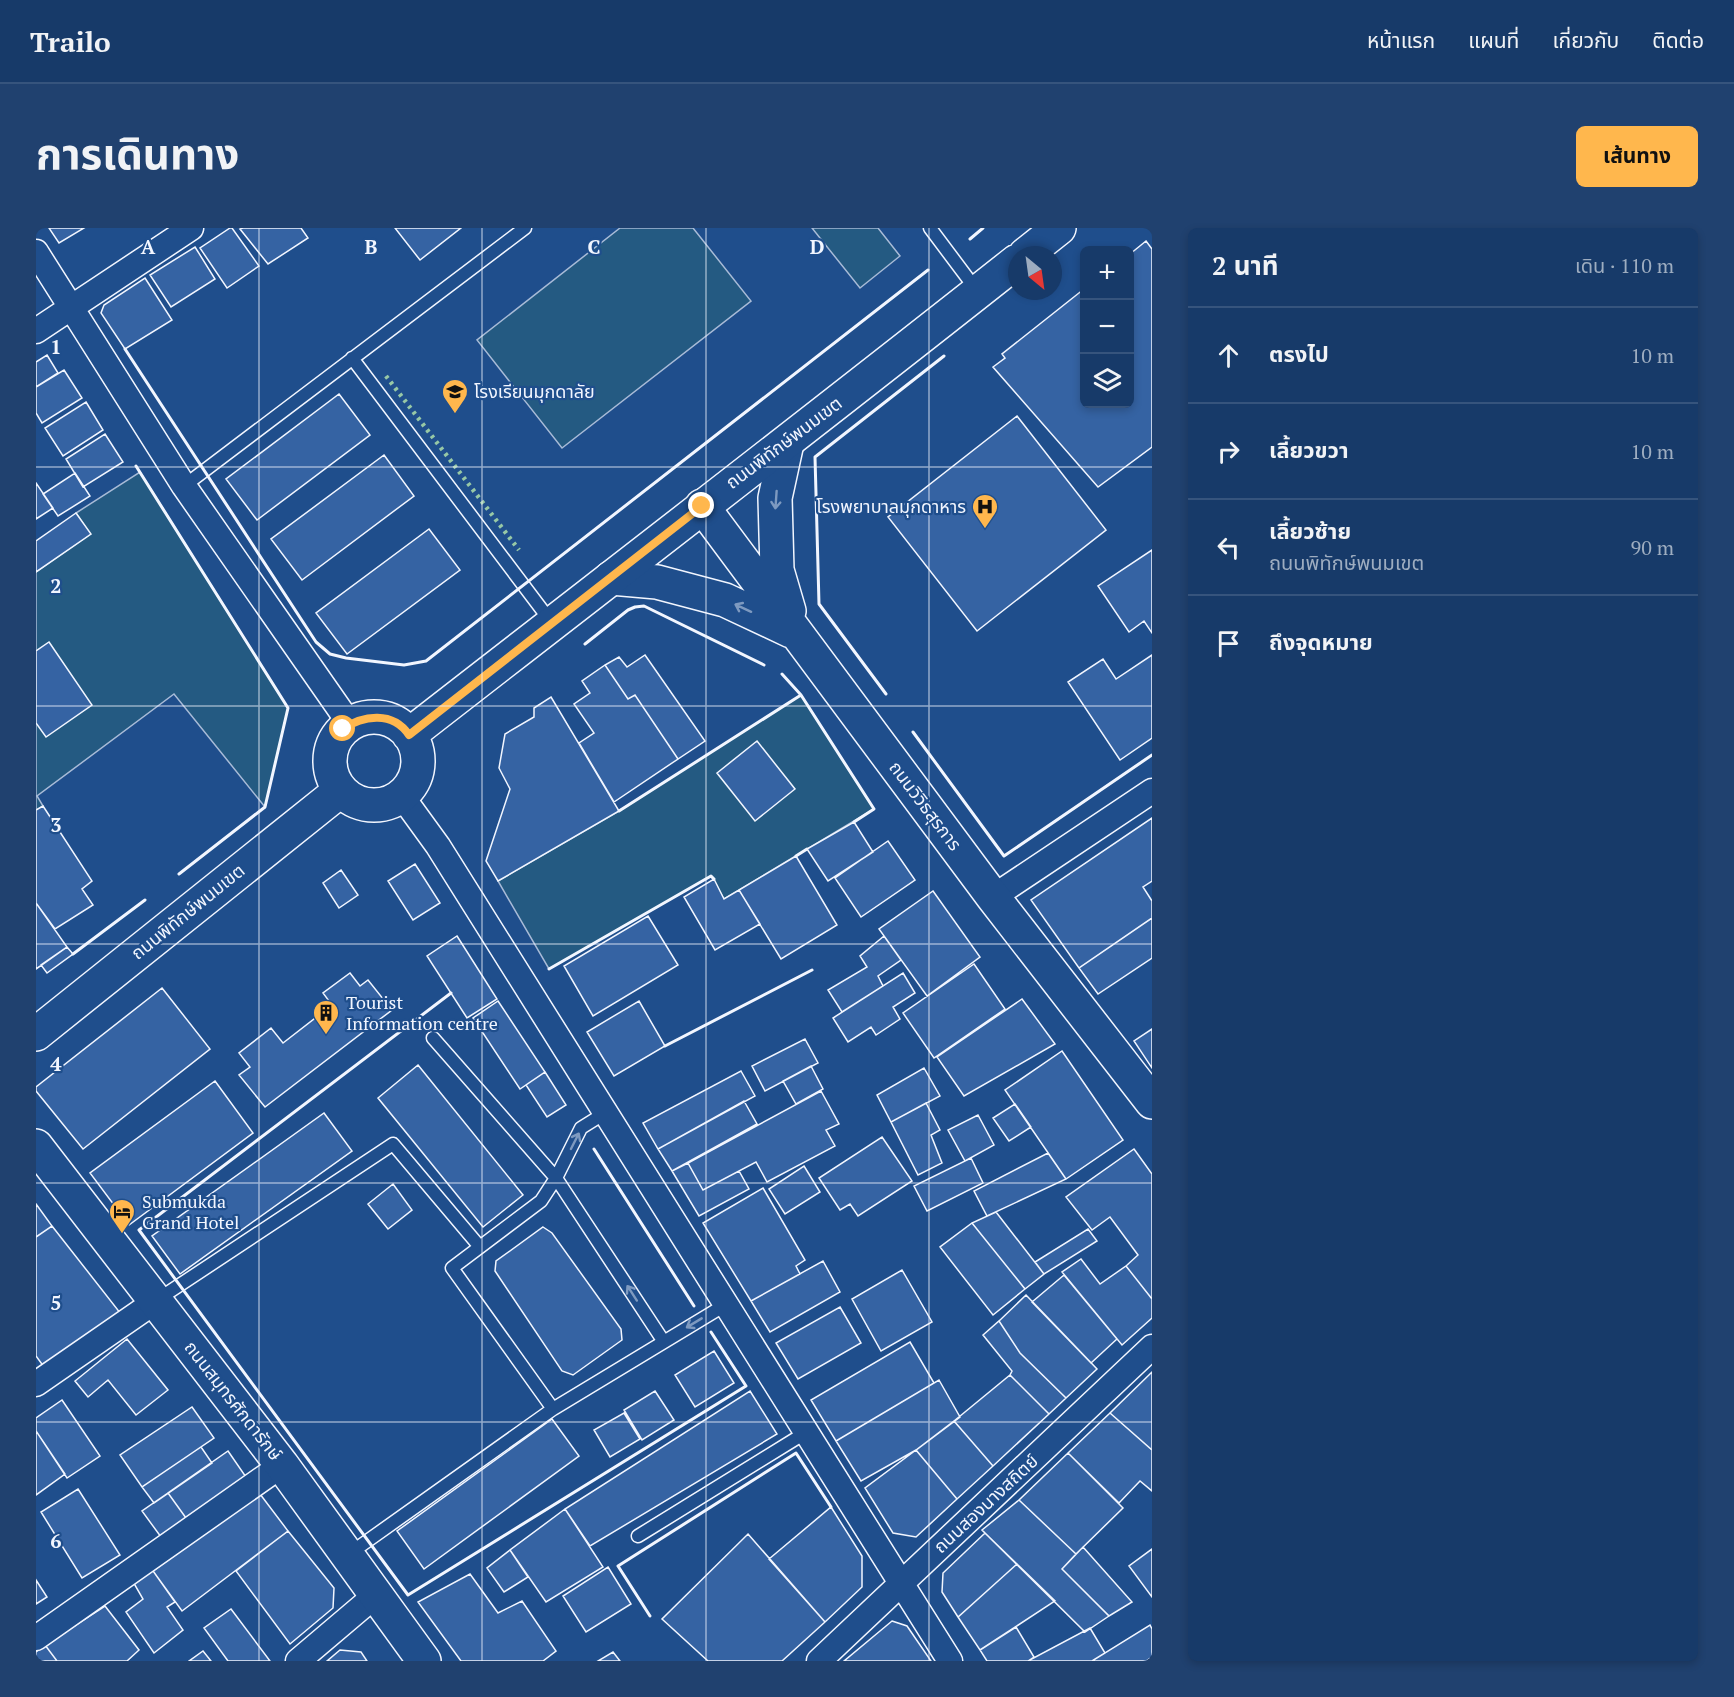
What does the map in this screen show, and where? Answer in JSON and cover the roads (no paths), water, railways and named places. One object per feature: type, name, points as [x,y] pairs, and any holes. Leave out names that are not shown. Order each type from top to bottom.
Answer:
[{"type":"main road","points":[[1036,246],[1059,228]]},
{"type":"main road","name":"ถนนพิทักษ์พนมเขต","points":[[409,735],[702,506],[787,443],[1008,268]]},
{"type":"main road","points":[[787,443],[775,498],[777,570],[796,633]]},
{"type":"main road","name":"ถนนวิวิธสุรการ","points":[[702,506],[993,897],[1152,1102]]},
{"type":"main road","points":[[611,578],[657,582],[725,600],[796,633]]},
{"type":"main road","points":[[373,716],[388,719],[406,730],[414,742],[418,756],[417,771],[408,789],[396,799],[380,804],[364,804],[344,794],[336,783],[330,768],[331,750],[337,736],[350,724],[373,716]]},
{"type":"main road","name":"ถนนพิทักษ์พนมเขต","points":[[36,1034],[341,789]]},
{"type":"main road","name":"ถนนสมุทรศักดารักษ์","points":[[36,1146],[282,1465],[424,1661]]},
{"type":"street","points":[[36,331],[191,228]]},
{"type":"street","points":[[36,252],[183,486],[350,724]]},
{"type":"street","points":[[993,897],[1152,791]]},
{"type":"street","points":[[401,795],[438,846],[950,1661]]},
{"type":"street","points":[[36,1384],[156,1301]]},
{"type":"street","name":"ถนนสองนางสถิตย์","points":[[819,1661],[1152,1347]]},
{"type":"street","points":[[36,1638],[282,1465]]},
{"type":"street","points":[[298,1661],[377,1594]]},
{"type":"lane","points":[[183,486],[525,228]]},
{"type":"lane","points":[[930,228],[978,292]]},
{"type":"lane","points":[[352,358],[553,624]]},
{"type":"lane","points":[[433,1038],[556,1178],[664,1342]]},
{"type":"lane","points":[[553,1409],[452,1268],[541,1201],[556,1178],[581,1128],[605,1113]]},
{"type":"lane","points":[[156,1301],[393,1144],[480,1247]]},
{"type":"lane","points":[[348,1555],[553,1409],[725,1305]]},
{"type":"lane","points":[[638,1536],[805,1433]]},
{"type":"place","name":"โรงเรียนมุกดาลัย","points":[[455,415]]},
{"type":"place","name":"โรงพยาบาลมุกดาหาร","points":[[985,530]]},
{"type":"place","name":"Tourist Information centre","points":[[326,1036]]},
{"type":"place","name":"Submukda Grand Hotel","points":[[122,1235]]}]
